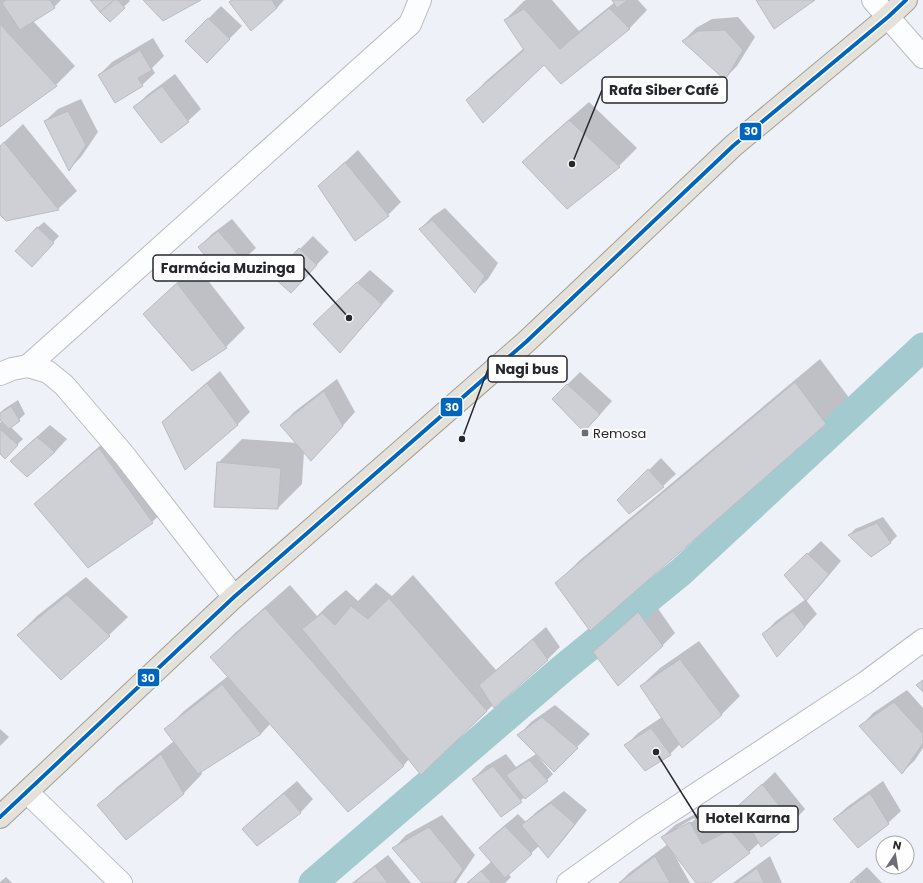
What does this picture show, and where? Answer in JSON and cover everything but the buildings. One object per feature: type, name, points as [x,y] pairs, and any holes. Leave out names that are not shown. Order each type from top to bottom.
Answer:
[{"type":"main road","points":[[0,817],[234,597],[526,342],[733,146],[888,17],[906,0]]},
{"type":"street","points":[[28,366],[410,24],[420,0]]},
{"type":"street","points":[[872,0],[923,57]]},
{"type":"street","points":[[0,374],[12,369],[28,366],[48,372],[64,385],[124,455],[234,597]]},
{"type":"street","points":[[568,883],[642,830],[865,683],[923,640]]},
{"type":"street","points":[[27,792],[121,883]]},
{"type":"waterway","points":[[313,883],[562,669],[681,572],[923,347]]},
{"type":"transit line","name":"30","points":[[0,817],[234,597],[526,342],[733,146],[888,17],[906,0]]},
{"type":"place","name":"Rafa Siber Café","points":[[572,164]]},
{"type":"place","name":"Farmácia Muzinga","points":[[349,318]]},
{"type":"place","name":"Remosa","points":[[585,433]]},
{"type":"place","name":"Nagi bus","points":[[462,439]]},
{"type":"place","name":"Hotel Karna","points":[[656,752]]}]
